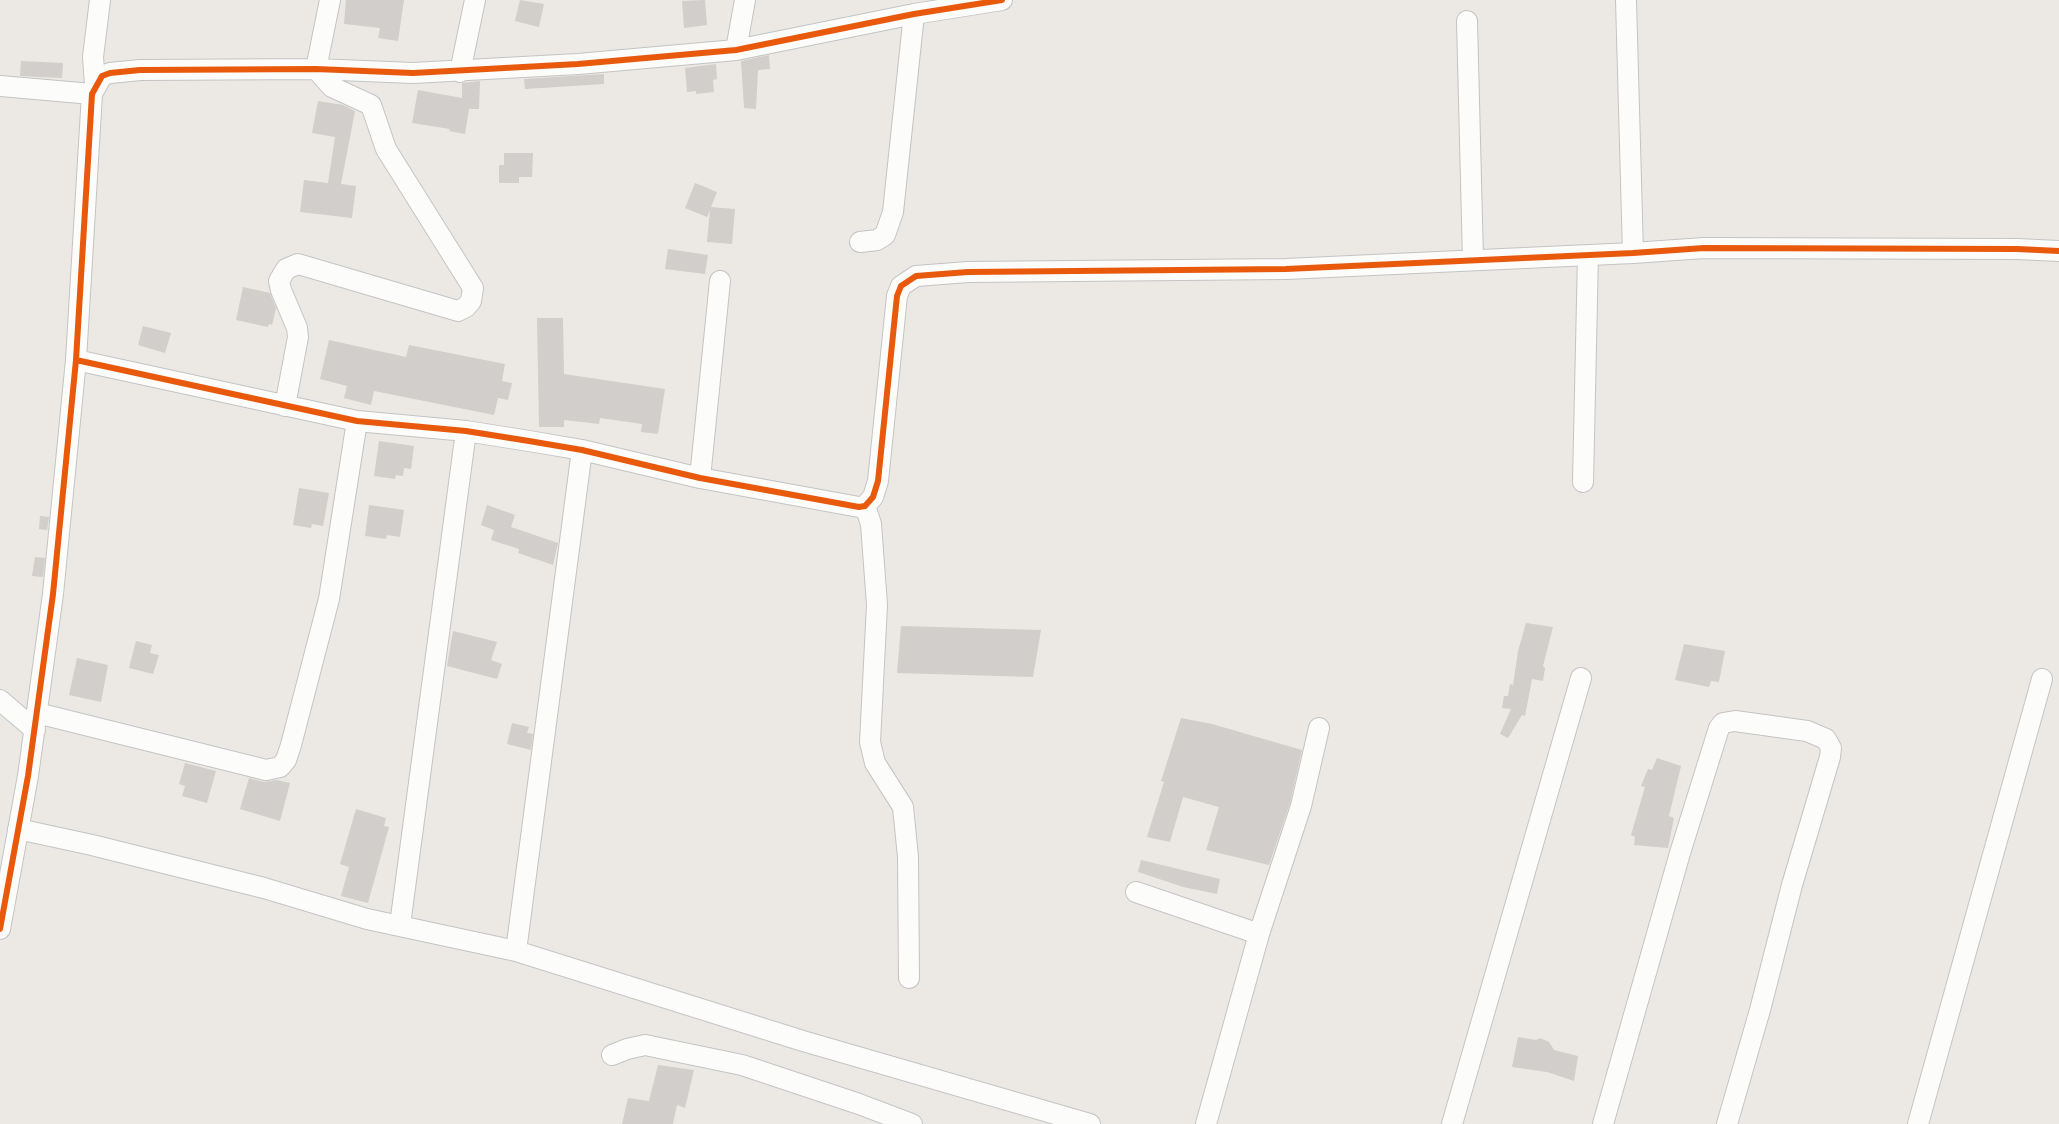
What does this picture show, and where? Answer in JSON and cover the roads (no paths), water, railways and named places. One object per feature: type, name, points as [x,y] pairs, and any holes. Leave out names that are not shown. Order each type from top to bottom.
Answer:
[{"type":"street","points":[[0,929],[36,722],[53,594],[76,360],[94,89],[94,57],[100,0]]},
{"type":"street","points":[[316,69],[330,0]]},
{"type":"street","points":[[460,72],[475,0]]},
{"type":"street","points":[[736,50],[745,0]]},
{"type":"street","points":[[94,89],[102,76],[110,73],[140,70],[316,69],[413,73],[460,72],[736,50],[914,14],[1002,0]]},
{"type":"street","points":[[1626,0],[1633,253]]},
{"type":"street","points":[[860,242],[877,240],[885,235],[893,212],[914,14]]},
{"type":"street","points":[[1467,21],[1473,260]]},
{"type":"street","points":[[285,406],[298,337],[297,328],[280,290],[280,281],[286,269],[298,264],[458,311],[466,307],[471,301],[473,288],[386,149],[371,105],[332,87],[316,69]]},
{"type":"street","points":[[0,86],[94,89]]},
{"type":"street","points":[[76,360],[357,420],[466,431],[582,450],[700,478],[813,498],[853,508],[865,506],[873,497],[878,481],[897,296],[901,286],[916,276],[968,272],[1286,269],[1740,247],[2059,251]]},
{"type":"street","points":[[1583,482],[1588,255]]},
{"type":"street","points":[[700,478],[720,281]]},
{"type":"street","points":[[0,700],[36,722],[266,770],[280,768],[286,760],[292,745],[329,599],[357,420]]},
{"type":"street","points":[[400,925],[466,431]]},
{"type":"street","points":[[516,951],[582,450]]},
{"type":"street","points":[[865,506],[872,532],[877,606],[870,742],[875,763],[903,807],[908,857],[909,978]]},
{"type":"street","points":[[1452,1124],[1581,678]]},
{"type":"street","points":[[1918,1124],[2042,679]]},
{"type":"street","points":[[1603,1124],[1718,728],[1723,723],[1735,721],[1807,731],[1826,739],[1831,748],[1728,1124]]},
{"type":"street","points":[[1206,1124],[1259,934],[1301,806],[1319,728]]},
{"type":"street","points":[[18,829],[92,845],[264,888],[367,919],[516,951],[803,1041],[1090,1124]]},
{"type":"street","points":[[1136,892],[1259,934]]},
{"type":"street","points":[[612,1055],[645,1045],[742,1065],[859,1104],[912,1124]]}]
